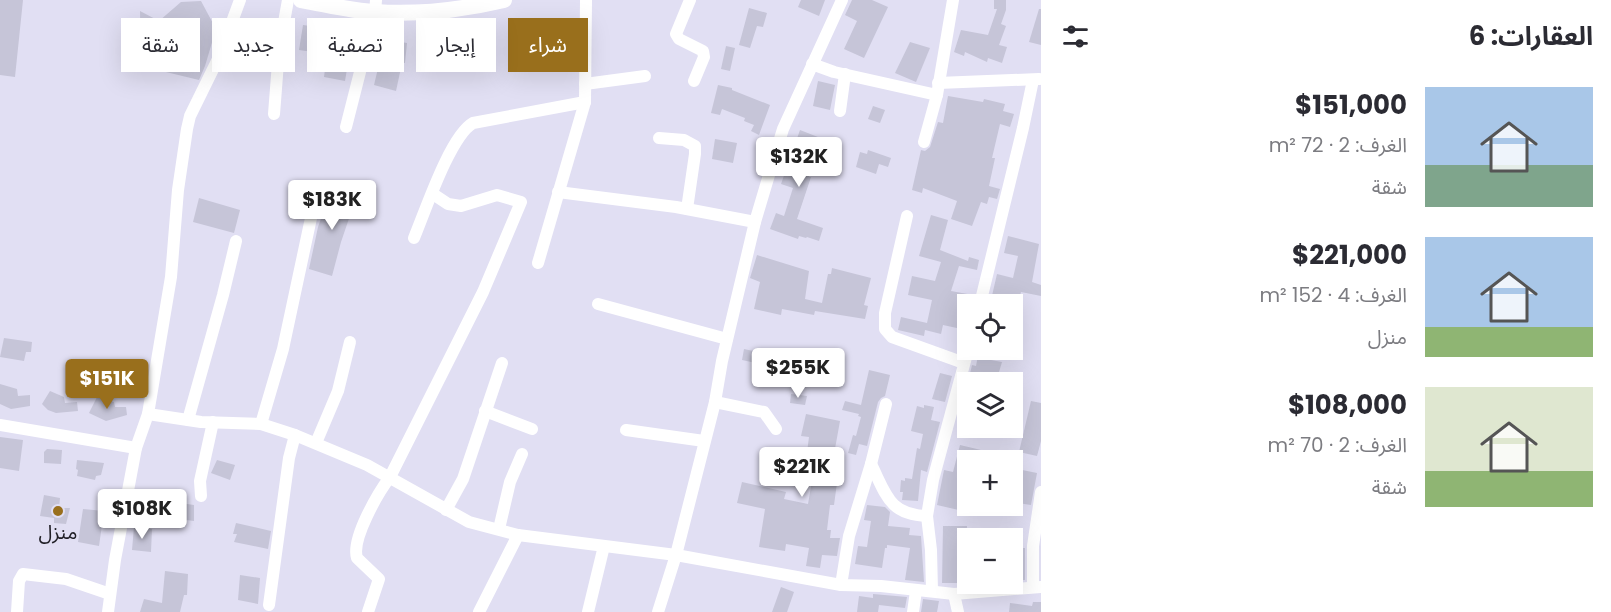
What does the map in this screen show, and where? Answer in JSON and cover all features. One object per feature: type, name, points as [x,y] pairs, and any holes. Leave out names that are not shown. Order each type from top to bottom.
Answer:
[{"type":"main road","points":[[301,0],[376,6],[420,13],[454,5],[504,0]]},
{"type":"street","points":[[108,612],[136,448],[148,414],[171,277],[178,190],[187,129],[190,116],[219,57],[240,0]]},
{"type":"street","points":[[274,114],[279,50],[288,0]]},
{"type":"street","points":[[538,262],[585,102],[586,0]]},
{"type":"street","points":[[690,0],[676,34],[679,39],[703,51],[704,57],[694,81]]},
{"type":"street","points":[[658,612],[676,555],[715,402],[727,339],[755,222],[783,129],[842,0]]},
{"type":"street","points":[[924,142],[937,89],[953,0]]},
{"type":"street","points":[[346,127],[376,6]]},
{"type":"street","points":[[812,64],[844,74],[937,89],[1037,79],[982,294]]},
{"type":"street","points":[[840,111],[844,74]]},
{"type":"street","points":[[585,84],[645,76]]},
{"type":"street","points":[[414,238],[448,157],[466,128],[473,123],[585,102]]},
{"type":"street","points":[[659,138],[688,141],[694,146],[695,154],[687,209]]},
{"type":"street","points":[[261,424],[283,349],[317,190]]},
{"type":"street","points":[[558,192],[687,209],[755,222]]},
{"type":"street","points":[[368,612],[379,579],[357,558],[357,543],[380,490],[390,477],[483,292],[521,202],[496,195],[460,207],[448,204],[433,194]]},
{"type":"street","points":[[907,216],[885,313],[885,329],[892,337],[964,363]]},
{"type":"street","points":[[188,420],[236,241]]},
{"type":"street","points":[[598,304],[727,339]]},
{"type":"street","points":[[316,443],[338,391],[350,342]]},
{"type":"street","points":[[932,591],[927,516],[933,480],[965,360]]},
{"type":"street","points":[[446,510],[463,479],[502,363]]},
{"type":"street","points":[[715,402],[764,412],[776,429]]},
{"type":"street","points":[[841,585],[849,536],[886,404]]},
{"type":"street","points":[[485,411],[532,429]]},
{"type":"street","points":[[148,414],[188,420],[261,424],[295,435],[390,477],[470,522],[518,535],[676,555],[841,585],[881,586],[954,594],[1037,587],[1033,546],[1041,492]]},
{"type":"street","points":[[201,496],[200,481],[213,422]]},
{"type":"street","points":[[0,426],[136,448]]},
{"type":"street","points":[[626,430],[704,441]]},
{"type":"street","points":[[268,605],[289,458],[295,435]]},
{"type":"street","points":[[499,529],[510,482],[522,454]]},
{"type":"street","points":[[871,464],[894,506],[903,513],[927,516]]},
{"type":"street","points":[[479,612],[518,535]]},
{"type":"street","points":[[588,612],[604,546]]},
{"type":"street","points":[[17,612],[18,581],[23,574],[66,579],[110,594]]},
{"type":"street","points":[[913,612],[916,591]]},
{"type":"street","points":[[954,594],[958,612]]},
{"type":"building","points":[[0,0],[23,0],[15,77],[0,75]]},
{"type":"building","points":[[801,0],[825,0],[819,16],[798,7]]},
{"type":"building","points":[[852,0],[872,0],[888,7],[864,58],[844,49],[857,21],[845,15]]},
{"type":"building","points":[[994,0],[1006,0],[1006,10],[1001,24],[1006,26],[999,45],[1007,47],[1002,63],[988,58],[987,62],[965,52],[964,56],[954,52],[961,30],[988,35],[997,9],[994,9]]},
{"type":"building","points":[[201,1],[212,22],[212,42],[199,80],[166,72],[200,72],[200,18],[162,18],[181,2]]},
{"type":"building","points":[[749,8],[767,13],[763,27],[757,26],[750,48],[739,45]]},
{"type":"building","points":[[1039,9],[1041,9],[1041,45],[1029,42]]},
{"type":"building","points":[[140,11],[153,18],[140,18]]},
{"type":"building","points":[[303,25],[307,26],[307,51],[299,50]]},
{"type":"building","points":[[910,42],[930,48],[916,82],[895,73]]},
{"type":"building","points":[[404,43],[407,43],[404,63]]},
{"type":"building","points":[[726,46],[735,48],[730,71],[721,69]]},
{"type":"building","points":[[325,72],[346,72],[345,81],[324,77]]},
{"type":"building","points":[[377,72],[400,72],[396,91],[374,85]]},
{"type":"building","points":[[818,81],[835,85],[830,110],[813,106]]},
{"type":"building","points":[[718,85],[732,88],[732,90],[770,105],[759,135],[751,131],[754,125],[744,121],[745,118],[722,109],[720,115],[711,113]]},
{"type":"building","points":[[948,96],[983,102],[984,99],[1005,104],[1003,111],[1014,114],[1010,127],[1000,124],[992,158],[995,158],[989,186],[1000,189],[997,199],[989,197],[987,204],[981,202],[972,226],[951,219],[957,201],[923,188],[922,193],[912,190],[921,150],[925,151],[930,147],[938,122],[943,123]]},
{"type":"building","points":[[873,106],[885,110],[880,123],[868,119]]},
{"type":"building","points":[[800,130],[823,139],[797,219],[823,228],[819,241],[799,236],[798,239],[770,229],[776,213],[784,216],[793,188],[781,184]]},
{"type":"building","points":[[715,139],[737,143],[733,163],[712,159]]},
{"type":"building","points":[[868,150],[891,158],[888,167],[879,164],[876,174],[856,167],[860,152],[867,154]]},
{"type":"building","points":[[332,187],[357,195],[332,276],[309,269],[318,227]]},
{"type":"building","points":[[199,198],[240,210],[234,233],[193,222]]},
{"type":"building","points":[[931,215],[948,220],[940,250],[968,261],[969,257],[979,260],[977,270],[959,266],[951,291],[968,294],[957,294],[957,328],[943,325],[941,334],[925,330],[924,336],[898,330],[901,317],[927,323],[932,300],[908,295],[912,276],[935,281],[941,262],[919,256]]},
{"type":"building","points":[[1008,236],[1039,244],[1032,282],[1041,285],[1041,296],[1021,292],[1020,294],[992,294],[997,274],[1013,278],[1018,256],[1004,253]]},
{"type":"building","points":[[757,255],[809,271],[805,299],[822,303],[828,274],[831,274],[832,268],[871,278],[864,305],[868,306],[865,319],[815,311],[814,315],[782,309],[781,315],[754,309],[760,282],[750,278]]},
{"type":"building","points":[[4,338],[32,342],[31,352],[26,352],[24,361],[0,357]]},
{"type":"building","points":[[744,349],[767,354],[765,365],[742,360]]},
{"type":"building","points":[[977,360],[1002,362],[999,372],[970,372],[972,365],[976,366]]},
{"type":"building","points":[[869,370],[890,375],[885,396],[878,402],[867,446],[859,444],[856,455],[848,453],[861,417],[858,416],[859,414],[842,410],[845,401],[861,405]]},
{"type":"building","points":[[940,373],[952,376],[945,402],[932,399]]},
{"type":"building","points":[[0,384],[17,389],[18,396],[30,395],[30,406],[11,409],[0,404]]},
{"type":"building","points":[[50,391],[64,397],[65,403],[77,402],[78,411],[56,413],[48,410],[42,404]]},
{"type":"building","points":[[791,394],[807,396],[805,405],[790,403]]},
{"type":"building","points":[[97,397],[114,402],[115,407],[126,407],[127,415],[106,421],[89,413]]},
{"type":"building","points":[[1031,401],[1041,403],[1041,441],[1037,456],[1019,450]]},
{"type":"building","points":[[924,405],[934,407],[931,420],[940,422],[927,472],[921,470],[918,501],[902,500],[901,480],[912,479],[917,448],[920,449],[923,434],[911,431],[917,406],[924,408]]},
{"type":"building","points":[[806,414],[840,421],[829,482],[837,483],[834,505],[830,505],[827,530],[831,530],[830,538],[840,538],[837,556],[822,555],[820,568],[806,566],[809,548],[786,544],[785,551],[759,547],[765,509],[737,503],[742,482],[786,492],[784,499],[808,504],[812,481],[782,475],[784,465],[798,468],[801,451],[807,452],[809,437],[801,436]]},
{"type":"building","points":[[0,437],[23,440],[19,471],[0,468]]},
{"type":"building","points":[[960,445],[981,450],[959,450]]},
{"type":"building","points":[[47,449],[62,450],[61,464],[44,463],[44,452]]},
{"type":"building","points":[[957,457],[957,510],[937,505],[944,470],[953,472]]},
{"type":"building","name":"منزل","points":[[77,460],[104,463],[101,475],[96,476],[95,480],[77,476]]},
{"type":"building","points":[[217,460],[235,465],[230,480],[211,473]]},
{"type":"building","points":[[1023,470],[1037,473],[1031,505],[1023,504]]},
{"type":"building","name":"منزل","points":[[44,495],[60,498],[59,508],[70,508],[66,524],[54,523],[54,518],[40,516]]},
{"type":"building","points":[[173,502],[194,505],[194,521],[170,518],[169,504]]},
{"type":"building","points":[[867,505],[885,507],[890,512],[888,526],[910,528],[909,535],[921,536],[924,582],[905,580],[910,548],[887,545],[882,568],[855,564],[858,546],[867,547],[871,521],[864,520]]},
{"type":"building","points":[[83,509],[104,511],[99,546],[78,542]]},
{"type":"building","points":[[236,523],[271,531],[268,549],[234,542],[237,534],[233,534]]},
{"type":"building","points":[[943,526],[967,526],[967,528],[957,528],[957,583],[942,583]]},
{"type":"building","name":"منزل","points":[[134,527],[152,529],[151,552],[132,550]]},
{"type":"building","points":[[1023,548],[1025,548],[1025,580],[1023,580]]},
{"type":"building","points":[[165,571],[188,574],[187,595],[184,595],[180,612],[140,612],[144,599],[162,603]]},
{"type":"building","points":[[240,575],[260,578],[258,604],[238,600]]},
{"type":"building","points":[[781,587],[794,592],[787,612],[772,612]]},
{"type":"building","points":[[873,594],[907,597],[905,608],[879,605],[878,612],[857,612],[859,596],[873,598]]},
{"type":"building","points":[[923,599],[939,601],[937,612],[921,612]]},
{"type":"building","points":[[1033,602],[1041,602],[1041,612],[1009,612],[1010,603],[1032,606]]},
{"type":"place","name":"منزل","points":[[58,511]]}]
